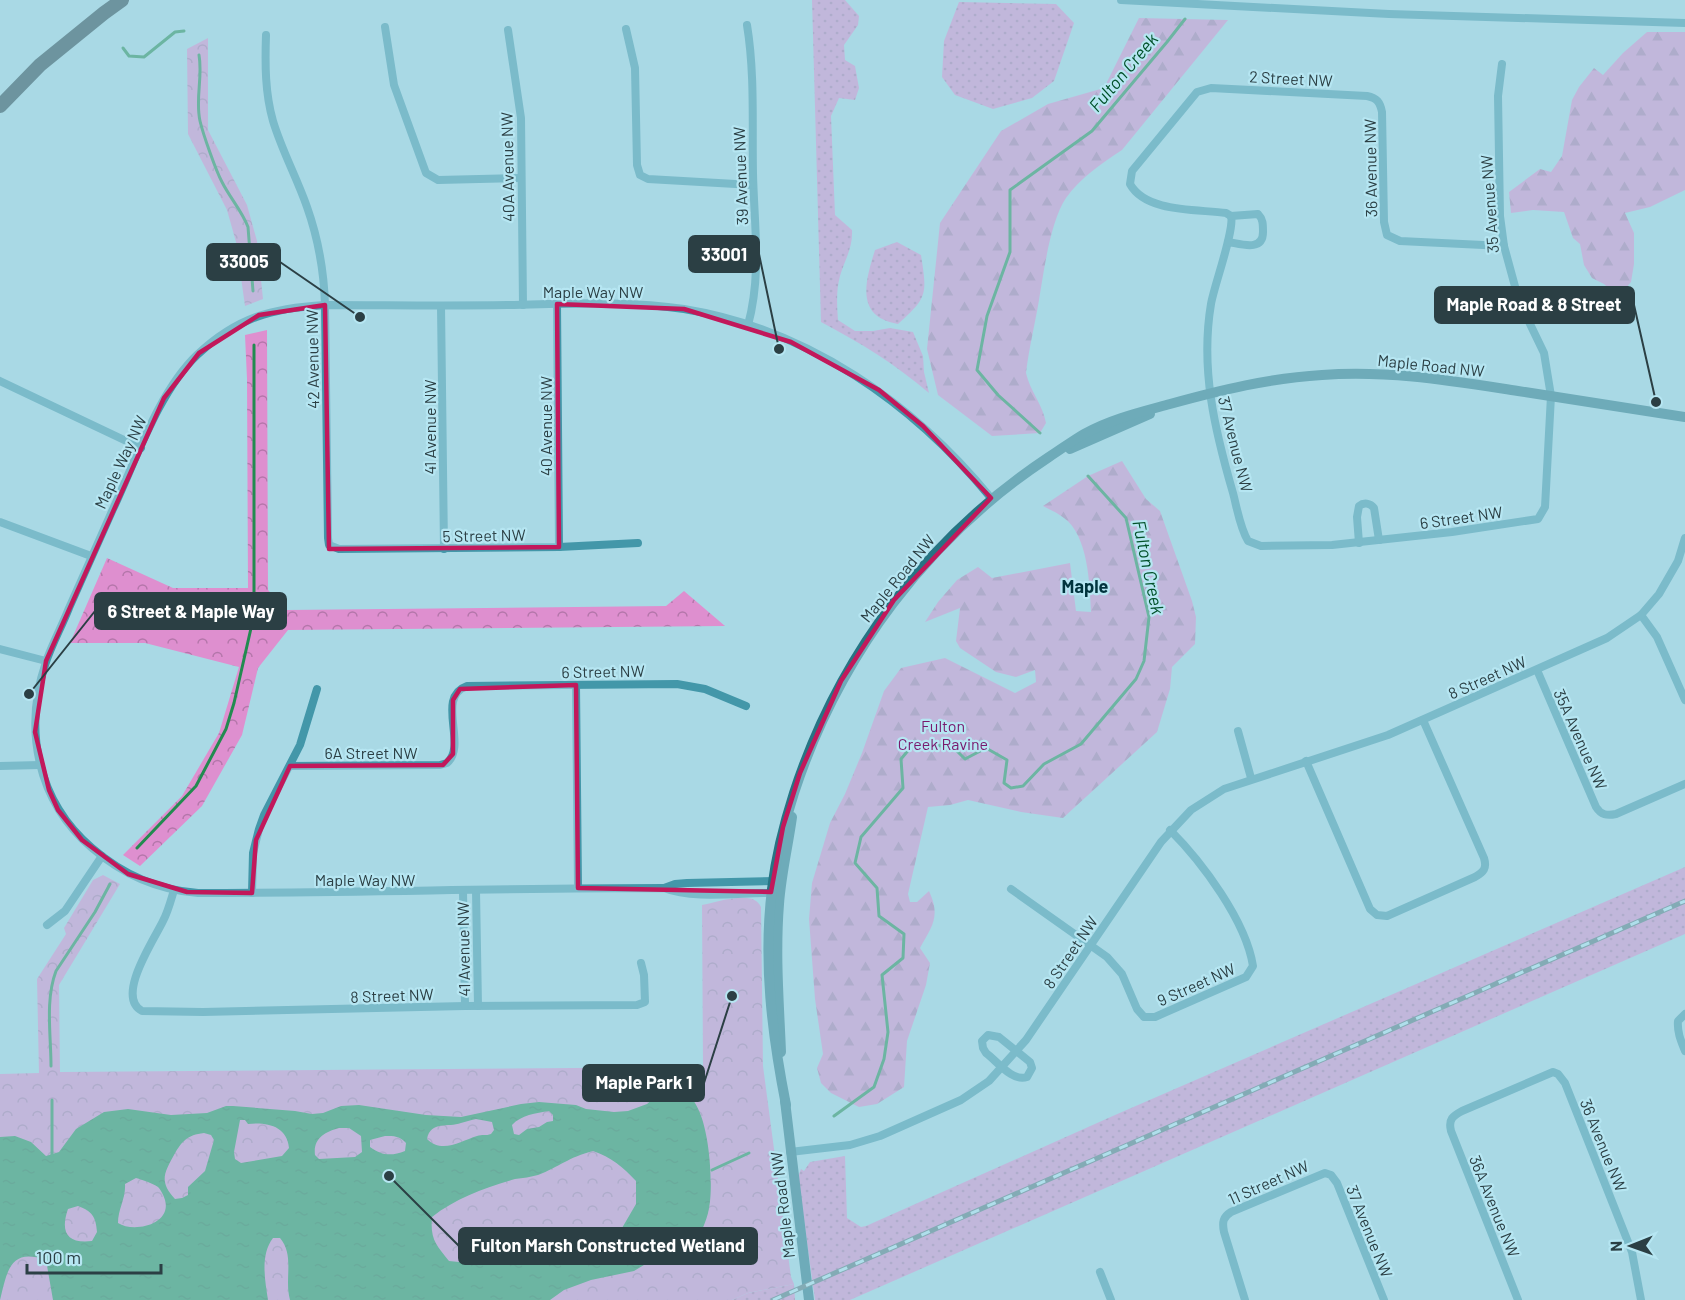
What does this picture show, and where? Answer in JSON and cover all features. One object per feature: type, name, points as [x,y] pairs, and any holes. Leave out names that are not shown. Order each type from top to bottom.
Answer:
[{"type":"highway","points":[[0,106],[40,65],[122,0]]},
{"type":"street","points":[[1121,0],[1389,14],[1685,23]]},
{"type":"street","name":"39 Avenue NW","points":[[747,25],[751,53],[757,269],[754,300],[748,325]]},
{"type":"street","points":[[385,27],[397,97],[424,169],[430,177],[438,180],[521,178]]},
{"type":"street","points":[[626,29],[635,68],[637,169],[640,175],[648,179],[753,185]]},
{"type":"street","name":"40A Avenue NW","points":[[508,30],[519,102],[523,305]]},
{"type":"street","name":"42 Avenue NW","points":[[266,35],[269,105],[310,218],[320,261],[325,305],[327,538],[331,546]]},
{"type":"street","name":"35 Avenue NW","points":[[1502,64],[1498,96],[1500,201],[1504,246],[1519,301],[1544,353],[1551,396],[1543,513]]},
{"type":"street","name":"2 Street NW","points":[[1231,216],[1226,213],[1177,209],[1155,202],[1134,191],[1129,180],[1134,168],[1200,91],[1211,88],[1319,93],[1367,96],[1378,101]]},
{"type":"street","name":"36 Avenue NW","points":[[1378,101],[1382,112],[1384,222],[1388,236],[1400,241],[1504,246]]},
{"type":"street","points":[[1228,242],[1254,245],[1260,242],[1263,235],[1263,221],[1258,214],[1231,216]]},
{"type":"street","name":"37 Avenue NW","points":[[1231,216],[1232,224],[1217,275],[1208,321],[1206,353],[1209,392],[1218,441],[1246,537],[1251,543]]},
{"type":"street","name":"40 Avenue NW","points":[[557,304],[560,548]]},
{"type":"street","name":"Maple Way NW","points":[[776,887],[687,883],[664,888],[198,893],[174,890],[141,880],[116,867],[102,856],[82,840],[57,810],[40,765],[35,732],[36,711],[46,661],[91,556],[164,398],[176,379],[199,353],[216,339],[259,315],[292,308],[325,305],[646,305],[696,312],[748,325],[817,354],[861,378],[879,390],[941,443],[991,498]]},
{"type":"street","name":"41 Avenue NW","points":[[441,306],[444,549]]},
{"type":"street","name":"Maple Road NW","points":[[809,1300],[786,1106],[776,973],[776,887],[798,781],[816,735],[836,691],[876,625],[920,568],[991,498],[1045,460],[1174,403],[1209,392],[1285,378],[1364,373],[1432,377],[1685,417]]},
{"type":"street","points":[[0,381],[141,448]]},
{"type":"street","points":[[1359,543],[1357,512],[1359,506],[1365,503],[1374,508],[1378,540]]},
{"type":"street","name":"6 Street NW","points":[[1251,543],[1261,546],[1359,543],[1534,520],[1543,513]]},
{"type":"street","points":[[0,522],[91,556]]},
{"type":"street","name":"5 Street NW","points":[[331,546],[339,549],[560,548],[638,543]]},
{"type":"street","name":"8 Street NW","points":[[790,1152],[850,1145],[880,1136],[962,1100],[978,1090],[1017,1051],[1170,830],[1204,800],[1251,778],[1388,735],[1607,638],[1641,615],[1665,584],[1684,544]]},
{"type":"street","points":[[1641,615],[1657,637],[1685,700]]},
{"type":"street","points":[[0,649],[46,661]]},
{"type":"street","name":"35A Avenue NW","points":[[1537,670],[1596,807],[1605,815],[1616,814],[1685,784]]},
{"type":"street","name":"6 Street NW","points":[[450,761],[454,751],[453,702],[457,691],[467,686],[687,684],[746,706]]},
{"type":"street","points":[[576,685],[578,888]]},
{"type":"street","points":[[252,893],[253,853],[257,834],[264,815],[303,738],[316,689]]},
{"type":"street","points":[[1306,761],[1369,906],[1377,915],[1387,916],[1475,877],[1482,873],[1485,867],[1484,858],[1423,720]]},
{"type":"street","points":[[1238,731],[1251,778]]},
{"type":"street","name":"6A Street NW","points":[[290,766],[440,765],[450,761]]},
{"type":"street","points":[[0,766],[40,765]]},
{"type":"street","name":"9 Street NW","points":[[1092,945],[1118,968],[1137,1009],[1144,1017],[1155,1017],[1250,974],[1253,966],[1250,952],[1225,900],[1198,861],[1170,830]]},
{"type":"street","points":[[47,924],[65,911],[102,856]]},
{"type":"street","points":[[1011,889],[1092,945]]},
{"type":"street","name":"8 Street NW","points":[[174,890],[163,921],[140,965],[134,982],[133,1001],[140,1010],[203,1012],[465,1006],[627,1006],[645,1002],[644,975],[640,963]]},
{"type":"street","name":"41 Avenue NW","points":[[463,891],[465,1006]]},
{"type":"street","name":"41 Avenue NW","points":[[476,891],[478,1006]]},
{"type":"street","points":[[1685,1014],[1678,1021],[1678,1035],[1685,1051]]},
{"type":"street","points":[[996,1035],[1017,1051],[1030,1062],[1032,1068],[1027,1077],[1016,1077],[1003,1067],[983,1048],[982,1041],[985,1036],[996,1035]]},
{"type":"street","name":"36 Avenue NW","points":[[1449,1122],[1453,1116],[1462,1111],[1545,1074],[1556,1073],[1565,1083],[1627,1239],[1641,1300]]},
{"type":"street","name":"36A Avenue NW","points":[[1449,1122],[1450,1131],[1518,1300]]},
{"type":"street","name":"11 Street NW","points":[[1245,1300],[1222,1224],[1224,1218],[1231,1212],[1318,1174],[1330,1174]]},
{"type":"street","name":"37 Avenue NW","points":[[1330,1174],[1337,1184],[1384,1300]]},
{"type":"street","points":[[1100,1272],[1111,1300]]},
{"type":"highlighted area","points":[[557,304],[684,309],[791,342],[879,390],[923,426],[991,498],[894,600],[841,681],[800,773],[783,827],[771,892],[578,888],[576,685],[460,689],[453,700],[453,754],[443,765],[290,766],[256,840],[252,893],[187,892],[128,874],[82,840],[58,810],[49,790],[35,732],[46,661],[164,398],[199,353],[259,315],[325,305],[329,549],[559,547]]},
{"type":"green space","points":[[812,0],[845,0],[859,16],[858,25],[844,45],[845,60],[855,66],[859,88],[855,100],[839,98],[831,116],[835,215],[852,230],[850,248],[838,287],[838,320],[855,331],[890,328],[913,332],[923,356],[929,393],[877,354],[821,322]]},
{"type":"green space","points":[[959,2],[1056,4],[1074,23],[1054,81],[1032,98],[993,109],[955,95],[942,77],[944,41]]},
{"type":"green space","points":[[1139,18],[1228,20],[1122,150],[1085,177],[1060,208],[1048,247],[1026,373],[1046,423],[1040,433],[992,436],[938,395],[927,349],[940,223],[1001,131],[1048,104],[1104,88]]},
{"type":"green space","points":[[1647,32],[1685,32],[1685,190],[1650,207],[1625,213],[1634,233],[1634,264],[1631,282],[1618,297],[1604,284],[1592,278],[1584,265],[1580,244],[1573,238],[1564,212],[1533,210],[1511,213],[1509,192],[1540,169],[1551,172],[1562,156],[1572,100],[1579,87],[1594,68],[1603,75]]},
{"type":"green space","points":[[208,38],[208,130],[247,205],[257,241],[263,299],[245,306],[236,242],[227,210],[188,134],[187,49]]},
{"type":"green space","points":[[897,242],[921,255],[924,278],[920,301],[898,324],[884,320],[875,314],[869,306],[867,296],[868,274],[875,250]]},
{"type":"green space","points":[[267,330],[268,590],[287,610],[666,606],[684,591],[725,626],[288,630],[258,668],[242,735],[202,806],[140,866],[123,855],[182,796],[219,733],[239,667],[145,643],[70,643],[107,558],[173,588],[248,588],[245,335]]},
{"type":"green space","name":"Fulton Creek Ravine","points":[[1122,461],[1146,499],[1160,511],[1192,601],[1196,617],[1195,644],[1172,667],[1170,689],[1157,732],[1063,818],[1021,812],[968,800],[950,805],[928,807],[908,894],[910,902],[917,902],[929,891],[935,915],[920,948],[930,963],[926,985],[907,1041],[904,1087],[877,1104],[859,1107],[831,1093],[821,1083],[817,1068],[823,1054],[815,999],[809,919],[812,883],[830,823],[862,753],[884,691],[901,668],[945,658],[1015,693],[1036,682],[1035,670],[1016,677],[996,672],[960,648],[956,641],[960,608],[925,622],[957,580],[978,567],[992,578],[1070,563],[1076,611],[1091,612],[1086,561],[1078,536],[1064,518],[1043,506],[1088,476]]},
{"type":"green space","points":[[1685,867],[1685,934],[850,1300],[815,1300],[798,1177],[801,1169],[804,1171],[810,1162],[845,1156],[847,1218],[861,1227],[866,1226]]},
{"type":"green space","points":[[103,875],[120,884],[59,985],[60,1072],[703,1067],[702,905],[734,898],[751,899],[757,902],[761,907],[763,1066],[791,1277],[794,1284],[748,1293],[732,1300],[0,1300],[0,1074],[39,1073],[37,979],[66,934],[64,928],[93,880]]},
{"type":"green space","points":[[794,1284],[795,1300],[732,1300],[748,1293]]},
{"type":"water","points":[[681,1092],[691,1097],[704,1125],[711,1181],[709,1211],[702,1230],[634,1271],[591,1280],[564,1290],[550,1300],[290,1300],[287,1252],[280,1238],[273,1238],[265,1260],[268,1300],[53,1300],[46,1260],[24,1257],[17,1260],[8,1272],[0,1300],[0,1137],[15,1136],[31,1142],[46,1156],[59,1152],[76,1129],[104,1112],[128,1109],[171,1115],[207,1113],[226,1106],[233,1106],[312,1114],[323,1113],[341,1106],[359,1105],[426,1115],[461,1117],[539,1102],[576,1105],[586,1109],[614,1112],[628,1111],[647,1104],[654,1098]],"holes":[[[549,1111],[553,1115],[553,1121],[527,1129],[519,1135],[514,1134],[512,1125],[524,1117]],[[476,1119],[492,1122],[494,1130],[491,1134],[479,1135],[445,1146],[439,1146],[427,1139],[432,1129]],[[240,1120],[245,1120],[248,1124],[275,1127],[284,1135],[289,1148],[282,1156],[241,1163],[235,1159],[234,1152]],[[339,1128],[349,1128],[361,1136],[362,1152],[355,1157],[319,1159],[315,1155],[316,1144],[329,1132]],[[204,1133],[211,1135],[214,1140],[205,1171],[188,1187],[188,1195],[175,1199],[165,1182],[166,1172],[180,1146],[193,1135]],[[385,1136],[397,1137],[406,1143],[405,1151],[396,1154],[383,1154],[370,1147],[370,1140]],[[593,1151],[616,1163],[636,1181],[636,1204],[622,1228],[607,1237],[592,1242],[555,1239],[519,1240],[487,1248],[459,1262],[449,1261],[437,1246],[432,1231],[432,1217],[441,1210],[482,1190],[515,1179],[538,1175]],[[136,1178],[158,1187],[165,1200],[166,1209],[163,1216],[150,1225],[141,1227],[118,1223],[125,1184]],[[78,1206],[92,1215],[96,1222],[97,1232],[92,1241],[77,1240],[68,1235],[65,1224],[68,1209]]]},
{"type":"waterway","name":"Fulton Creek","points":[[1040,433],[998,395],[977,370],[987,316],[1010,252],[1010,190],[1092,131],[1185,19]]},
{"type":"waterway","points":[[123,48],[129,56],[144,57],[175,32],[184,31]]},
{"type":"waterway","points":[[199,55],[200,121],[219,177],[248,227],[253,291]]},
{"type":"waterway","points":[[254,345],[254,602]]},
{"type":"waterway","name":"Fulton Creek","points":[[834,1116],[874,1087],[884,1059],[888,1032],[882,975],[903,958],[904,934],[879,916],[877,888],[855,863],[861,837],[903,788],[901,759],[911,747],[929,744],[954,748],[965,759],[986,748],[1007,760],[1004,783],[1011,788],[1023,786],[1044,764],[1081,744],[1136,679],[1144,661],[1149,617],[1126,518],[1088,476]]},
{"type":"waterway","points":[[137,848],[196,786],[226,729],[254,615]]},
{"type":"waterway","points":[[51,1066],[49,1018],[56,971],[95,912],[110,884]]},
{"type":"waterway","points":[[52,1100],[52,1155]]},
{"type":"waterway","name":"Fulton Creek","points":[[712,1170],[749,1153]]},
{"type":"railway","points":[[773,1300],[1685,901]]},
{"type":"place","name":"33005","points":[[360,317]]},
{"type":"place","name":"33001","points":[[779,349]]},
{"type":"place","name":"Maple Road & 8 Street","points":[[1656,402]]},
{"type":"place","name":"6 Street & Maple Way","points":[[29,694]]},
{"type":"place","name":"Maple Park 1","points":[[732,996]]},
{"type":"place","name":"Fulton Marsh Constructed Wetland","points":[[389,1176]]},
{"type":"district","name":"Maple","points":[[1085,586]]}]
